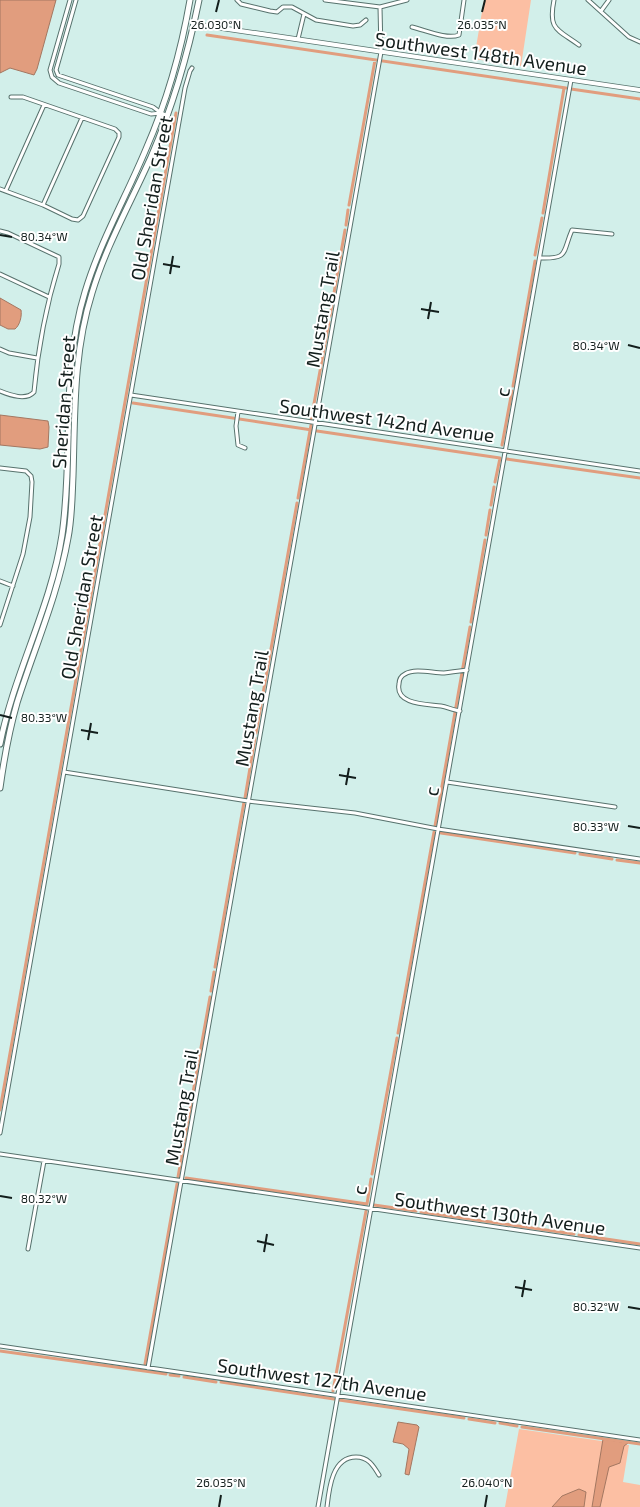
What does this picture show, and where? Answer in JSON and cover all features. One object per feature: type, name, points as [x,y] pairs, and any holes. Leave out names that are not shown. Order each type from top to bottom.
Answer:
[{"type":"main road","name":"Sheridan Street","points":[[0,744],[11,703],[52,579],[62,536],[65,512],[69,383],[72,349],[78,317],[92,268],[161,114],[186,28],[190,0]]},
{"type":"main road","name":"Sheridan Street","points":[[0,788],[2,762],[17,705],[57,582],[68,537],[71,514],[75,385],[85,319],[99,271],[168,116],[190,44],[199,0]]},
{"type":"main road","points":[[190,44],[186,28],[194,24]]},
{"type":"street","points":[[70,0],[50,70],[52,77],[59,82],[151,114],[168,116]]},
{"type":"street","points":[[76,0],[56,70],[58,75],[153,107],[161,114]]},
{"type":"street","points":[[325,0],[380,6],[407,0]]},
{"type":"street","points":[[412,27],[454,37],[459,35],[464,0]]},
{"type":"street","points":[[554,0],[551,15],[552,23],[579,45]]},
{"type":"street","points":[[588,0],[629,37],[640,42]]},
{"type":"street","points":[[601,11],[609,0]]},
{"type":"street","points":[[237,1],[276,12],[283,7],[292,7],[316,20],[353,26],[360,25],[366,20]]},
{"type":"street","name":"Mustang Trail","points":[[148,1368],[382,52],[380,6]]},
{"type":"street","points":[[298,39],[304,14]]},
{"type":"street","name":"Southwest 148th Avenue","points":[[194,24],[640,90]]},
{"type":"street","name":"Old Sheridan Street","points":[[0,1133],[185,88],[192,68]]},
{"type":"street","name":"c","points":[[318,1507],[447,782],[456,710],[466,670],[571,80]]},
{"type":"street","points":[[0,189],[43,205],[72,220],[78,220],[83,216],[119,137],[119,133],[115,129],[23,97],[11,97]]},
{"type":"street","points":[[6,190],[44,105]]},
{"type":"street","points":[[43,205],[82,118]]},
{"type":"street","points":[[540,258],[560,257],[572,230],[612,234]]},
{"type":"street","points":[[0,231],[59,257],[37,358],[34,392],[24,397],[0,392]]},
{"type":"street","points":[[0,274],[49,297]]},
{"type":"street","points":[[0,349],[9,353],[37,358]]},
{"type":"street","name":"Southwest 142nd Avenue","points":[[130,396],[640,471]]},
{"type":"street","points":[[238,412],[236,426],[238,446],[245,448]]},
{"type":"street","points":[[0,468],[29,472],[32,476],[30,517],[23,554],[0,625]]},
{"type":"street","points":[[0,581],[13,586]]},
{"type":"street","points":[[456,710],[413,702],[401,696],[398,690],[399,680],[404,674],[415,672],[445,673],[466,670]]},
{"type":"street","points":[[64,772],[248,801],[356,813],[438,829],[640,859]]},
{"type":"street","points":[[447,782],[615,807]]},
{"type":"street","name":"Southwest 130th Avenue","points":[[0,1154],[640,1248]]},
{"type":"street","points":[[28,1250],[44,1161]]},
{"type":"street","name":"Southwest 127th Avenue","points":[[0,1346],[640,1440]]},
{"type":"street","points":[[327,1507],[333,1476],[341,1462],[350,1457],[361,1457],[372,1463],[379,1475]]},
{"type":"shaded area","points":[[0,0],[56,0],[34,75],[10,68],[0,73]]},
{"type":"shaded area","points":[[484,0],[531,0],[521,66],[474,59]]},
{"type":"shaded area","points":[[0,298],[21,310],[20,320],[15,329],[8,329],[0,325]]},
{"type":"shaded area","points":[[0,415],[48,421],[48,447],[40,449],[0,445]]},
{"type":"shaded area","points":[[398,1422],[419,1427],[409,1475],[405,1474],[409,1449],[403,1444],[393,1442]]},
{"type":"shaded area","points":[[519,1429],[629,1445],[623,1482],[640,1485],[640,1507],[505,1507]]},
{"type":"shaded area","points":[[603,1439],[628,1443],[624,1446],[620,1463],[609,1467],[600,1507],[592,1507]]},
{"type":"shaded area","points":[[579,1489],[586,1492],[584,1507],[552,1507],[562,1496]]},
{"type":"waterway","points":[[207,35],[566,88]]},
{"type":"waterway","points":[[349,205],[375,60]]},
{"type":"waterway","points":[[543,213],[564,88]]},
{"type":"waterway","points":[[571,89],[640,99]]},
{"type":"waterway","points":[[0,1110],[176,113]]},
{"type":"waterway","points":[[346,225],[348,210]]},
{"type":"waterway","points":[[535,255],[542,218]]},
{"type":"waterway","points":[[330,316],[345,230]]},
{"type":"waterway","points":[[513,386],[535,261]]},
{"type":"waterway","points":[[311,420],[329,322]]},
{"type":"waterway","points":[[502,445],[512,391]]},
{"type":"waterway","points":[[133,403],[312,430]]},
{"type":"waterway","points":[[298,498],[311,425]]},
{"type":"waterway","points":[[317,431],[500,458],[495,482]]},
{"type":"waterway","points":[[507,459],[640,478]]},
{"type":"waterway","points":[[491,505],[494,487]]},
{"type":"waterway","points":[[256,733],[297,503]]},
{"type":"waterway","points":[[486,535],[490,510]]},
{"type":"waterway","points":[[471,622],[485,540]]},
{"type":"waterway","points":[[435,826],[470,627]]},
{"type":"waterway","points":[[245,798],[255,738]]},
{"type":"waterway","points":[[215,967],[244,802]]},
{"type":"waterway","points":[[398,1033],[434,832]]},
{"type":"waterway","points":[[441,833],[575,853]]},
{"type":"waterway","points":[[580,854],[612,859]]},
{"type":"waterway","points":[[617,860],[640,863]]},
{"type":"waterway","points":[[211,991],[214,972]]},
{"type":"waterway","points":[[178,1177],[210,997]]},
{"type":"waterway","points":[[372,1174],[397,1038]]},
{"type":"waterway","points":[[186,1178],[367,1204],[371,1179]]},
{"type":"waterway","points":[[145,1364],[177,1184]]},
{"type":"waterway","points":[[374,1205],[416,1211]]},
{"type":"waterway","points":[[333,1391],[366,1211]]},
{"type":"waterway","points":[[421,1212],[574,1234]]},
{"type":"waterway","points":[[579,1235],[640,1244]]},
{"type":"waterway","points":[[0,1351],[166,1374]]},
{"type":"waterway","points":[[170,1375],[179,1376]]},
{"type":"waterway","points":[[184,1377],[216,1382]]},
{"type":"waterway","points":[[221,1382],[334,1399]]},
{"type":"waterway","points":[[339,1400],[464,1418]]},
{"type":"waterway","points":[[469,1419],[495,1423]]},
{"type":"waterway","points":[[500,1423],[517,1426]]},
{"type":"waterway","points":[[522,1427],[640,1444]]}]
